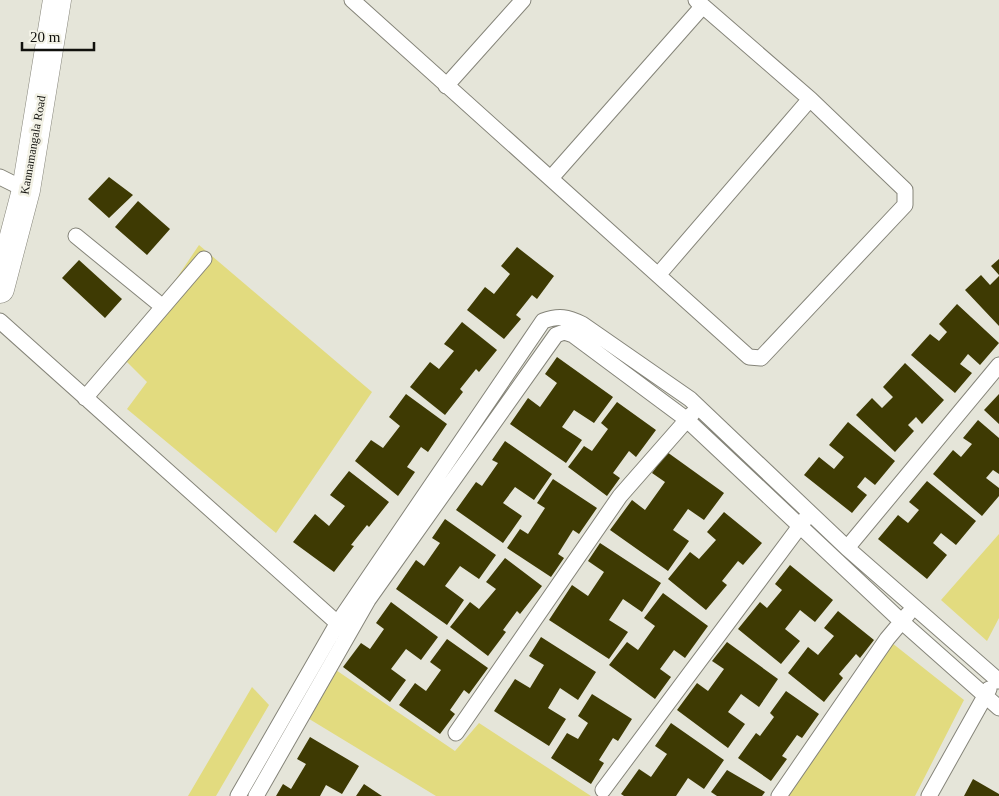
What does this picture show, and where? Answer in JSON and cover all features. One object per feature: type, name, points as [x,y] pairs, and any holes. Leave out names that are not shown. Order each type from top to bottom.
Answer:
[{"type":"main road","name":"Kannamangala Road","points":[[0,289],[26,190],[57,0]]},
{"type":"lane","points":[[352,0],[446,86],[659,274],[749,357],[761,358],[905,204],[905,190],[810,98],[699,3],[551,178]]},
{"type":"lane","points":[[446,86],[523,0]]},
{"type":"lane","points":[[659,274],[810,98]]},
{"type":"lane","points":[[0,177],[26,190]]},
{"type":"lane","points":[[76,236],[163,307]]},
{"type":"lane","points":[[85,398],[204,259]]},
{"type":"lane","points":[[238,796],[343,628],[543,321],[556,316],[569,317],[582,324],[690,399],[901,621],[999,708]]},
{"type":"lane","points":[[0,321],[343,628]]},
{"type":"lane","points":[[256,796],[343,628],[368,600],[556,335],[564,332],[573,335],[686,419],[805,519],[847,548],[998,676],[929,796]]},
{"type":"lane","points":[[847,548],[999,365]]},
{"type":"lane","points":[[456,733],[620,496],[686,419],[699,408]]},
{"type":"lane","points":[[603,790],[805,519]]},
{"type":"lane","points":[[779,796],[887,638],[915,607]]},
{"type":"shaded area","points":[[199,245],[372,392],[276,533],[127,409],[147,382],[123,358]]},
{"type":"shaded area","points":[[999,534],[999,618],[987,641],[941,600]]},
{"type":"shaded area","points":[[887,639],[964,700],[915,796],[784,796]]},
{"type":"shaded area","points":[[330,666],[455,751],[479,723],[591,796],[436,796],[301,714]]},
{"type":"shaded area","points":[[252,687],[269,705],[216,796],[188,796]]},
{"type":"building","points":[[109,177],[133,195],[109,218],[88,199]]},
{"type":"building","points":[[138,201],[170,229],[147,255],[115,227]]},
{"type":"building","points":[[517,247],[554,276],[537,299],[532,295],[516,315],[521,319],[504,339],[467,310],[485,287],[494,294],[510,274],[501,266]]},
{"type":"building","points":[[999,259],[999,275],[991,266]]},
{"type":"building","points":[[79,260],[122,299],[105,318],[62,278]]},
{"type":"building","points":[[981,275],[990,285],[999,276],[999,326],[965,290]]},
{"type":"building","points":[[957,304],[999,343],[980,365],[968,354],[960,364],[972,373],[955,393],[911,355],[930,334],[939,341],[947,332],[939,324]]},
{"type":"building","points":[[462,322],[497,350],[479,372],[476,369],[460,389],[463,392],[445,415],[410,387],[430,362],[439,369],[454,351],[444,344]]},
{"type":"building","points":[[557,357],[613,397],[594,423],[574,410],[562,427],[582,440],[566,463],[510,424],[528,398],[540,407],[557,383],[545,374]]},
{"type":"building","points":[[905,363],[944,400],[922,424],[916,417],[908,425],[914,431],[895,452],[856,415],[872,398],[882,408],[893,397],[883,387]]},
{"type":"building","points":[[406,394],[447,424],[428,452],[421,447],[407,467],[415,472],[398,496],[355,461],[371,440],[383,448],[400,426],[389,417]]},
{"type":"building","points":[[999,394],[999,424],[984,410]]},
{"type":"building","points":[[617,402],[656,430],[636,457],[629,451],[613,473],[620,478],[607,496],[568,467],[584,446],[592,451],[608,429],[601,423]]},
{"type":"building","points":[[978,420],[999,438],[999,474],[993,470],[986,478],[999,488],[999,496],[982,516],[933,474],[953,450],[961,457],[972,444],[963,438]]},
{"type":"building","points":[[848,422],[895,461],[875,485],[865,477],[857,487],[867,495],[852,513],[804,475],[819,457],[834,469],[844,457],[829,445]]},
{"type":"building","points":[[505,441],[552,474],[534,500],[515,487],[503,503],[522,516],[503,543],[456,510],[476,482],[482,486],[498,463],[492,460]]},
{"type":"building","points":[[667,452],[724,493],[704,520],[688,509],[673,530],[689,541],[668,571],[610,530],[632,500],[645,510],[665,482],[652,473]]},
{"type":"building","points":[[349,471],[389,502],[369,527],[367,525],[351,545],[354,546],[334,572],[293,542],[315,514],[329,526],[345,506],[330,495]]},
{"type":"building","points":[[553,479],[597,508],[579,534],[573,530],[558,554],[564,558],[551,577],[507,548],[520,529],[528,534],[545,508],[537,503]]},
{"type":"building","points":[[927,481],[976,521],[956,545],[941,533],[933,543],[947,555],[927,579],[878,539],[898,515],[908,523],[919,510],[909,502]]},
{"type":"building","points":[[724,512],[762,543],[743,565],[738,561],[722,581],[727,585],[706,610],[668,579],[690,552],[699,559],[716,540],[707,532]]},
{"type":"building","points":[[445,519],[496,555],[479,579],[460,566],[445,586],[464,600],[447,625],[396,589],[416,560],[424,566],[440,543],[432,538]]},
{"type":"building","points":[[600,543],[661,583],[642,612],[623,599],[609,620],[628,632],[609,659],[549,620],[572,585],[588,596],[604,572],[588,561]]},
{"type":"building","points":[[505,558],[542,586],[520,614],[517,611],[503,630],[506,632],[488,656],[450,627],[470,602],[479,609],[496,589],[486,582]]},
{"type":"building","points":[[790,565],[833,600],[815,622],[800,610],[785,629],[800,641],[781,664],[738,629],[760,602],[767,608],[782,590],[775,584]]},
{"type":"building","points":[[663,593],[708,626],[685,658],[674,650],[660,669],[671,677],[655,699],[609,665],[627,642],[638,650],[655,626],[644,618]]},
{"type":"building","points":[[391,602],[438,637],[421,660],[406,649],[391,669],[406,680],[390,702],[343,667],[361,643],[370,649],[384,629],[376,623]]},
{"type":"building","points":[[838,611],[874,640],[860,658],[856,654],[839,674],[843,678],[824,702],[788,673],[808,647],[818,655],[834,636],[824,628]]},
{"type":"building","points":[[541,637],[596,672],[578,700],[560,688],[548,708],[566,719],[549,746],[494,711],[515,679],[530,688],[544,665],[529,656]]},
{"type":"building","points":[[447,639],[488,668],[469,694],[464,690],[450,710],[455,714],[440,734],[399,705],[415,683],[426,691],[441,670],[430,662]]},
{"type":"building","points":[[727,642],[778,679],[759,707],[741,694],[728,712],[745,724],[728,748],[677,710],[697,683],[708,691],[724,669],[712,661]]},
{"type":"building","points":[[786,691],[819,714],[802,738],[797,735],[782,756],[787,759],[771,781],[738,758],[756,733],[760,736],[774,717],[770,713]]},
{"type":"building","points":[[592,694],[632,719],[618,741],[613,738],[599,760],[604,763],[591,784],[551,758],[567,733],[578,739],[588,723],[578,716]]},
{"type":"building","points":[[671,723],[724,760],[704,789],[688,778],[676,796],[624,796],[621,794],[639,769],[651,777],[667,754],[655,746]]},
{"type":"building","points":[[310,737],[359,766],[342,794],[326,785],[320,796],[276,796],[283,784],[291,789],[306,764],[297,759]]},
{"type":"building","points":[[727,770],[765,792],[762,796],[717,796],[711,792]]},
{"type":"building","points":[[973,779],[999,794],[999,796],[964,796]]},
{"type":"building","points":[[364,784],[382,796],[356,796]]}]
